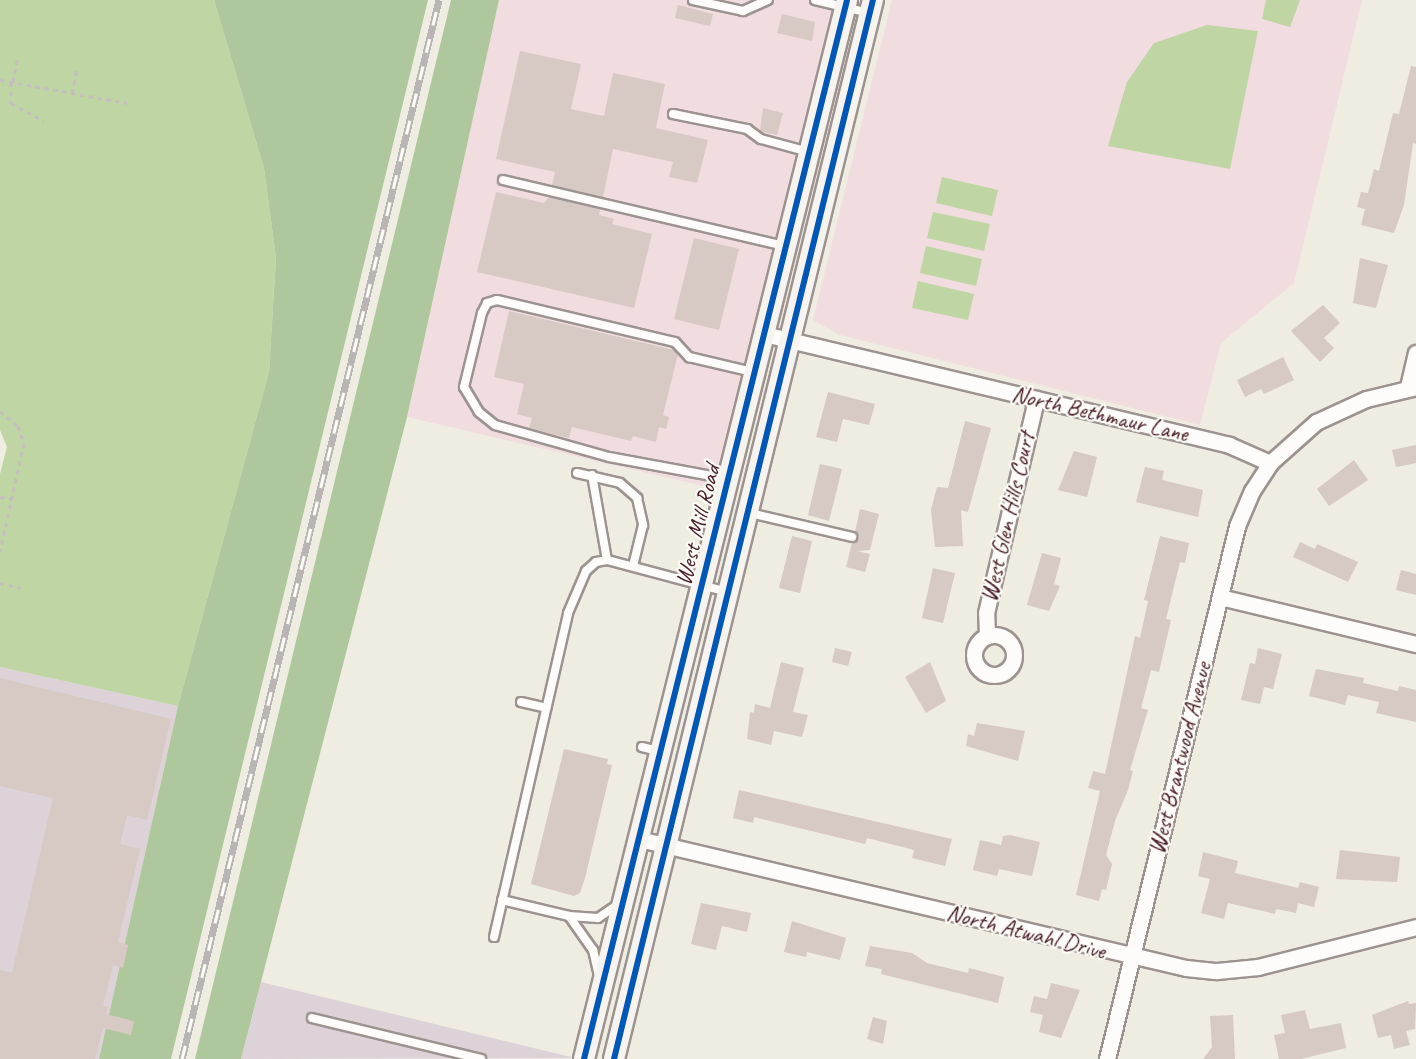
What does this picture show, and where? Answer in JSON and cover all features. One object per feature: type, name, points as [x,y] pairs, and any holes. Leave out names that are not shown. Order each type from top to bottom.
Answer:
[{"type":"main road","name":"West Mill Road","points":[[584,1059],[639,839],[651,749],[701,586],[846,4]]},
{"type":"main road","name":"West Mill Road","points":[[614,1059],[872,7]]},
{"type":"street","name":"North Bethmaur Lane","points":[[764,334],[1229,445],[1270,463]]},
{"type":"street","points":[[1270,463],[1316,422],[1341,408],[1412,387],[1416,353]]},
{"type":"street","name":"West Glen Hills Court","points":[[987,636],[986,613],[1035,399]]},
{"type":"street","name":"West Brantwood Avenue","points":[[1107,1059],[1130,957],[1237,526],[1252,491],[1270,463]]},
{"type":"street","points":[[1220,597],[1416,644]]},
{"type":"street","name":"North Atwahl Drive","points":[[639,839],[1130,957],[1217,971],[1258,967],[1416,927]]},
{"type":"lane","points":[[693,0],[742,11],[768,0]]},
{"type":"lane","points":[[815,0],[872,7]]},
{"type":"lane","points":[[673,114],[747,129],[761,139],[809,152]]},
{"type":"lane","points":[[503,180],[786,247]]},
{"type":"lane","points":[[728,479],[609,457],[495,425],[479,412],[464,387],[482,313],[487,303],[497,300],[675,342],[689,357],[754,373]]},
{"type":"lane","points":[[578,473],[620,483],[637,498],[643,525],[633,566]]},
{"type":"lane","points":[[592,475],[606,560]]},
{"type":"lane","points":[[748,512],[852,537]]},
{"type":"lane","points":[[494,937],[546,708],[578,585],[586,571],[596,562],[606,560],[728,592]]},
{"type":"lane","points":[[521,702],[546,708]]},
{"type":"lane","points":[[502,900],[568,916],[598,918],[624,899]]},
{"type":"lane","points":[[568,916],[592,950],[602,986]]},
{"type":"lane","points":[[312,1018],[482,1059]]},
{"type":"path","points":[[18,57],[12,82],[11,103],[43,121]]},
{"type":"path","points":[[72,93],[77,68]]},
{"type":"path","points":[[0,80],[127,103]]},
{"type":"path","points":[[0,411],[18,426],[24,443],[0,551]]},
{"type":"path","points":[[0,497],[12,499]]},
{"type":"path","points":[[0,583],[21,588]]},
{"type":"shaded area","points":[[499,0],[836,0],[716,489],[407,417]]},
{"type":"shaded area","points":[[892,0],[1362,0],[1294,283],[1221,343],[1200,425],[840,335],[813,320]]},
{"type":"shaded area","points":[[0,667],[178,706],[99,1059],[0,1059]]},
{"type":"shaded area","points":[[261,982],[575,1058],[241,1059]]},
{"type":"green space","points":[[0,0],[214,0],[264,168],[276,258],[269,372],[178,706],[0,667],[0,474],[7,447],[0,430]]},
{"type":"green space","points":[[214,0],[428,0],[171,1059],[99,1059],[178,706],[269,372],[276,258],[264,168]]},
{"type":"green space","points":[[451,0],[499,0],[407,417],[241,1059],[195,1059]]},
{"type":"green space","points":[[1266,0],[1300,0],[1290,27],[1262,19]]},
{"type":"green space","points":[[1207,25],[1258,31],[1230,169],[1108,146],[1127,82],[1154,43]]},
{"type":"green space","points":[[942,177],[998,190],[992,216],[936,203]]},
{"type":"green space","points":[[933,212],[990,224],[984,251],[927,238]]},
{"type":"green space","points":[[926,246],[982,259],[976,286],[920,273]]},
{"type":"green space","points":[[918,281],[974,294],[968,320],[912,308]]},
{"type":"building","points":[[678,5],[713,14],[710,26],[675,18]]},
{"type":"building","points":[[782,14],[815,22],[812,41],[777,33]]},
{"type":"building","points":[[520,51],[581,64],[571,109],[604,116],[613,73],[665,84],[656,128],[708,140],[697,183],[669,177],[673,162],[613,149],[603,197],[552,185],[555,172],[496,159]]},
{"type":"building","points":[[1411,66],[1416,67],[1416,144],[1413,143],[1404,205],[1394,233],[1361,225],[1365,209],[1357,207],[1361,192],[1368,193],[1374,169],[1379,171],[1393,113],[1399,114]]},
{"type":"building","points":[[763,108],[783,113],[777,135],[760,131]]},
{"type":"building","points":[[496,192],[544,203],[549,197],[600,209],[599,215],[614,219],[612,224],[652,234],[634,308],[477,272]]},
{"type":"building","points":[[694,238],[739,249],[719,330],[674,319]]},
{"type":"building","points":[[1360,258],[1388,265],[1376,308],[1353,303]]},
{"type":"building","points":[[1323,305],[1340,323],[1324,338],[1334,348],[1320,362],[1291,331]]},
{"type":"building","points":[[509,311],[674,350],[678,354],[663,415],[669,417],[666,429],[659,427],[656,442],[633,436],[631,441],[572,427],[569,438],[529,428],[532,418],[517,414],[524,384],[494,377]]},
{"type":"building","points":[[1283,357],[1294,380],[1264,394],[1261,389],[1245,397],[1237,380]]},
{"type":"building","points":[[828,392],[875,404],[869,425],[843,419],[837,442],[816,437]]},
{"type":"building","points":[[965,421],[991,428],[968,512],[961,510],[963,546],[935,547],[931,510],[937,487],[948,488]]},
{"type":"building","points":[[1416,445],[1416,463],[1396,467],[1392,450]]},
{"type":"building","points":[[1074,451],[1097,457],[1087,497],[1058,490]]},
{"type":"building","points":[[1354,460],[1368,480],[1329,506],[1317,489]]},
{"type":"building","points":[[820,464],[842,469],[829,521],[808,515]]},
{"type":"building","points":[[1145,467],[1164,471],[1162,480],[1203,490],[1198,517],[1136,502]]},
{"type":"building","points":[[860,509],[879,514],[870,550],[857,551],[870,554],[865,572],[846,567],[852,543],[858,539],[855,532]]},
{"type":"building","points":[[792,536],[812,541],[800,593],[779,588]]},
{"type":"building","points":[[1160,536],[1189,543],[1185,563],[1180,562],[1166,619],[1171,620],[1159,672],[1151,670],[1141,708],[1148,710],[1130,770],[1133,771],[1128,790],[1115,821],[1106,855],[1112,864],[1106,890],[1102,889],[1099,901],[1076,895],[1100,791],[1088,788],[1093,771],[1105,774],[1135,636],[1140,638],[1148,601],[1144,600]]},
{"type":"building","points":[[1300,542],[1315,549],[1317,544],[1358,562],[1348,582],[1293,557]]},
{"type":"building","points":[[1042,553],[1061,558],[1054,584],[1060,586],[1049,611],[1027,605]]},
{"type":"building","points":[[933,568],[955,573],[943,623],[922,618]]},
{"type":"building","points":[[1401,570],[1416,574],[1416,595],[1396,590]]},
{"type":"building","points":[[835,648],[852,652],[848,666],[832,662]]},
{"type":"building","points":[[1258,648],[1282,654],[1273,689],[1264,687],[1260,704],[1241,700],[1250,663],[1255,664]]},
{"type":"building","points":[[781,662],[804,668],[793,712],[808,715],[802,737],[774,731],[771,745],[747,739],[750,712],[754,713],[755,704],[770,708]]},
{"type":"building","points":[[930,662],[946,701],[926,713],[905,677]]},
{"type":"building","points":[[1316,669],[1364,678],[1363,683],[1398,691],[1399,686],[1416,690],[1416,722],[1376,713],[1379,702],[1348,695],[1345,705],[1309,696]]},
{"type":"building","points":[[0,678],[171,719],[147,820],[127,815],[120,844],[140,849],[118,942],[128,945],[123,968],[113,965],[103,1006],[108,1007],[106,1014],[134,1021],[131,1035],[103,1028],[95,1059],[0,1059],[0,970],[12,973],[53,798],[0,786]]},
{"type":"building","points":[[977,723],[1025,731],[1018,761],[966,746],[968,734],[974,736]]},
{"type":"building","points":[[564,749],[608,759],[607,764],[612,765],[585,878],[580,893],[574,896],[531,884]]},
{"type":"building","points":[[739,790],[952,839],[945,866],[912,858],[914,850],[867,838],[865,844],[754,817],[753,823],[733,818]]},
{"type":"building","points":[[1010,835],[1040,842],[1032,876],[999,869],[997,876],[973,870],[980,840],[1001,845],[1003,836]]},
{"type":"building","points":[[1340,850],[1400,857],[1397,882],[1336,879]]},
{"type":"building","points":[[1203,852],[1238,861],[1235,873],[1298,888],[1300,882],[1319,887],[1314,907],[1298,903],[1296,913],[1276,909],[1275,914],[1228,903],[1224,919],[1201,913],[1210,879],[1198,876]]},
{"type":"building","points":[[701,903],[751,913],[747,932],[722,926],[716,950],[691,944]]},
{"type":"building","points":[[792,921],[846,938],[840,960],[807,952],[806,957],[784,952]]},
{"type":"building","points":[[870,946],[912,953],[927,963],[968,973],[969,968],[1004,977],[998,1003],[881,974],[882,969],[865,966]]},
{"type":"building","points":[[1051,983],[1080,990],[1061,1038],[1039,1032],[1043,1015],[1030,1012],[1034,996],[1047,999]]},
{"type":"building","points":[[1408,1001],[1409,1004],[1416,1003],[1415,1029],[1406,1031],[1410,1045],[1394,1049],[1391,1035],[1378,1038],[1372,1015]]},
{"type":"building","points":[[1305,1010],[1310,1029],[1341,1023],[1346,1048],[1301,1059],[1279,1059],[1274,1035],[1285,1033],[1281,1015]]},
{"type":"building","points":[[1233,1015],[1235,1059],[1203,1059],[1212,1047],[1210,1016]]},
{"type":"building","points":[[873,1017],[887,1021],[883,1044],[867,1039]]},
{"type":"railway","points":[[182,1059],[439,0]]},
{"type":"cycle path","points":[[584,1059],[847,0]]},
{"type":"cycle path","points":[[614,1059],[873,0]]}]
